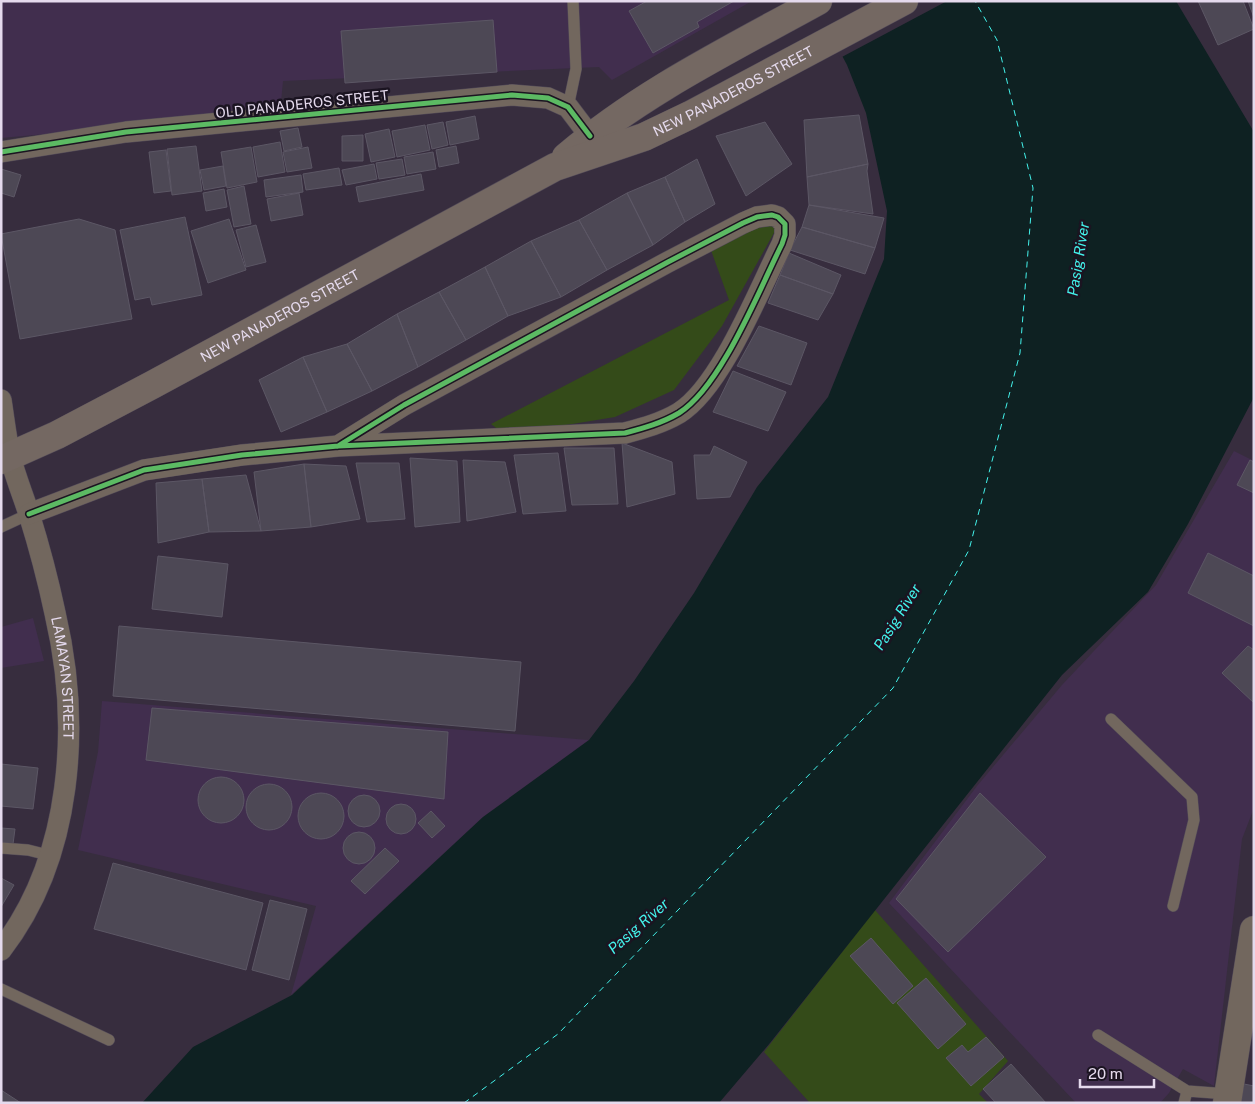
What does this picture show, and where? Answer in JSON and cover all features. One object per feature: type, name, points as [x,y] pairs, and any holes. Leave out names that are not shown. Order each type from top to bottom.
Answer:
[{"type":"main road","name":"NEW PANADEROS STREET","points":[[555,167],[590,136],[625,110],[672,81],[818,1]]},
{"type":"main road","name":"NEW PANADEROS STREET","points":[[6,458],[152,385],[555,167],[644,137],[690,115],[904,1]]},
{"type":"street","name":"OLD PANADEROS STREET","points":[[1,152],[126,132],[512,95],[548,98],[568,108],[590,136]]},
{"type":"street","points":[[29,514],[144,470],[242,455],[338,446],[625,433],[654,426],[680,412],[702,393],[722,363],[782,244],[785,224],[778,217],[772,215],[757,217],[743,223],[404,405],[338,446]]},
{"type":"street","name":"LAMAYAN STREET","points":[[1,400],[6,458],[29,514],[56,614],[68,685],[67,776],[52,856],[15,933],[1,950]]},
{"type":"street","points":[[1228,1098],[1254,930]]},
{"type":"lane","points":[[568,108],[576,69],[572,1]]},
{"type":"lane","points":[[1,527],[29,514]]},
{"type":"lane","points":[[1111,719],[1192,797],[1194,820],[1173,906]]},
{"type":"lane","points":[[1,848],[28,850],[52,856]]},
{"type":"lane","points":[[1,989],[109,1040]]},
{"type":"lane","points":[[1098,1035],[1187,1091],[1228,1098]]},
{"type":"lane","points":[[1184,1103],[1187,1091]]},
{"type":"shaded area","points":[[1,1],[752,1],[612,80],[599,67],[283,81],[280,113],[1,138]]},
{"type":"shaded area","points":[[1234,451],[1254,461],[1254,808],[1242,839],[1214,1086],[1183,1069],[1169,1093],[1160,1103],[1076,1103],[889,903],[977,786],[1062,685],[1156,585]]},
{"type":"shaded area","points":[[33,618],[44,661],[1,668],[1,627]]},
{"type":"shaded area","points":[[102,701],[589,740],[483,817],[291,995],[316,906],[78,850],[98,752]]},
{"type":"green space","points":[[780,222],[722,326],[674,390],[615,417],[505,435],[491,424],[729,300],[708,242]]},
{"type":"green space","points":[[875,910],[1008,1061],[979,1094],[988,1103],[810,1103],[764,1052]]},
{"type":"water","name":"Pasig River","points":[[813,1],[1176,1],[1254,132],[1254,397],[1188,524],[1148,592],[1062,675],[770,1043],[719,1103],[142,1103],[193,1047],[292,995],[483,817],[589,740],[634,681],[694,593],[757,487],[828,397],[884,259],[887,211],[866,113],[847,65]]},
{"type":"pier","points":[[811,1],[947,1],[840,58]]},
{"type":"building","points":[[647,1],[734,1],[697,22],[699,27],[653,53],[629,11]]},
{"type":"building","points":[[1198,1],[1243,1],[1254,29],[1218,45]]},
{"type":"building","points":[[1248,1],[1254,1],[1254,18]]},
{"type":"building","points":[[493,20],[497,72],[345,83],[341,31]]},
{"type":"building","points":[[859,115],[868,164],[807,177],[804,120]]},
{"type":"building","points":[[475,116],[479,139],[450,145],[446,122]]},
{"type":"building","points":[[443,122],[448,145],[432,149],[427,125]]},
{"type":"building","points":[[765,122],[792,164],[746,196],[716,136]]},
{"type":"building","points":[[425,125],[430,150],[397,157],[392,131]]},
{"type":"building","points":[[298,128],[302,147],[284,151],[280,131]]},
{"type":"building","points":[[389,129],[395,157],[371,162],[365,134]]},
{"type":"building","points":[[363,135],[363,161],[342,161],[342,136]]},
{"type":"building","points":[[280,142],[285,172],[258,177],[253,147]]},
{"type":"building","points":[[196,146],[202,191],[172,195],[167,149]]},
{"type":"building","points":[[456,146],[459,163],[439,167],[436,150]]},
{"type":"building","points":[[251,147],[257,182],[227,188],[221,152]]},
{"type":"building","points":[[308,147],[312,168],[287,172],[283,152]]},
{"type":"building","points":[[166,150],[171,191],[154,193],[149,152]]},
{"type":"building","points":[[433,152],[436,169],[407,174],[404,157]]},
{"type":"building","points":[[402,159],[405,175],[379,179],[376,163]]},
{"type":"building","points":[[697,159],[715,204],[685,222],[665,177]]},
{"type":"building","points":[[374,164],[377,179],[346,185],[342,170]]},
{"type":"building","points":[[868,164],[867,171],[873,214],[809,205],[807,177]]},
{"type":"building","points":[[223,166],[226,186],[204,190],[200,170]]},
{"type":"building","points":[[339,168],[342,185],[306,190],[303,174]]},
{"type":"building","points":[[1,169],[21,175],[14,197],[1,193]]},
{"type":"building","points":[[421,174],[424,190],[359,202],[356,187]]},
{"type":"building","points":[[301,175],[303,192],[266,197],[264,180]]},
{"type":"building","points":[[665,177],[685,222],[653,245],[627,193]]},
{"type":"building","points":[[244,186],[251,224],[234,227],[227,190]]},
{"type":"building","points":[[224,189],[227,207],[206,211],[203,193]]},
{"type":"building","points":[[299,193],[303,215],[271,221],[267,199]]},
{"type":"building","points":[[627,193],[653,245],[607,270],[579,220]]},
{"type":"building","points":[[809,205],[884,218],[875,248],[802,227]]},
{"type":"building","points":[[185,217],[202,295],[152,305],[150,297],[135,300],[120,230]]},
{"type":"building","points":[[79,219],[115,230],[132,319],[20,339],[1,234]]},
{"type":"building","points":[[229,219],[246,270],[208,283],[191,231]]},
{"type":"building","points":[[579,220],[607,270],[561,297],[531,241]]},
{"type":"building","points":[[256,225],[266,262],[246,267],[236,230]]},
{"type":"building","points":[[802,227],[875,248],[865,274],[790,250]]},
{"type":"building","points":[[531,241],[561,297],[508,316],[485,267]]},
{"type":"building","points":[[789,253],[841,275],[833,294],[780,275]]},
{"type":"building","points":[[485,267],[508,316],[466,340],[439,292]]},
{"type":"building","points":[[780,275],[833,294],[818,320],[768,303]]},
{"type":"building","points":[[439,292],[466,340],[418,367],[397,314]]},
{"type":"building","points":[[397,314],[418,367],[372,391],[347,344]]},
{"type":"building","points":[[759,326],[807,343],[791,385],[737,366]]},
{"type":"building","points":[[347,344],[372,391],[327,412],[303,357]]},
{"type":"building","points":[[303,357],[327,412],[281,432],[259,380]]},
{"type":"building","points":[[733,371],[786,392],[768,431],[713,412]]},
{"type":"building","points":[[622,443],[672,462],[675,494],[627,507]]},
{"type":"building","points":[[714,446],[747,462],[730,497],[697,499],[694,455],[710,455]]},
{"type":"building","points":[[564,448],[614,448],[618,504],[572,505]]},
{"type":"building","points":[[558,453],[566,511],[523,514],[514,455]]},
{"type":"building","points":[[410,458],[457,461],[460,522],[415,527]]},
{"type":"building","points":[[463,460],[505,462],[516,512],[467,521]]},
{"type":"building","points":[[1250,460],[1254,462],[1254,493],[1237,485]]},
{"type":"building","points":[[356,463],[399,463],[405,519],[367,522]]},
{"type":"building","points":[[304,464],[346,466],[360,519],[311,527]]},
{"type":"building","points":[[304,464],[311,527],[261,531],[254,472]]},
{"type":"building","points":[[246,475],[261,531],[209,532],[202,479]]},
{"type":"building","points":[[202,479],[209,532],[158,543],[156,483]]},
{"type":"building","points":[[1208,553],[1254,576],[1254,626],[1188,593]]},
{"type":"building","points":[[158,556],[228,564],[222,617],[152,609]]},
{"type":"building","points":[[119,626],[521,662],[515,731],[113,696]]},
{"type":"building","points":[[1248,646],[1254,650],[1254,703],[1222,673]]},
{"type":"building","points":[[152,708],[448,732],[444,799],[146,760]]},
{"type":"building","points":[[1,764],[38,768],[33,809],[1,806]]},
{"type":"building","points":[[216,777],[226,777],[240,787],[244,800],[240,813],[234,819],[226,823],[216,823],[202,813],[198,805],[198,795],[208,781]]},
{"type":"building","points":[[269,784],[282,788],[288,794],[292,807],[288,820],[282,826],[269,830],[256,826],[250,820],[246,807],[250,794],[256,788]]},
{"type":"building","points":[[321,793],[334,797],[340,803],[344,816],[340,829],[334,835],[321,839],[308,835],[302,829],[298,816],[302,803],[308,797]]},
{"type":"building","points":[[980,793],[1046,857],[948,952],[896,899]]},
{"type":"building","points":[[364,795],[375,800],[380,811],[375,822],[364,827],[353,822],[348,811],[353,800]]},
{"type":"building","points":[[401,804],[412,808],[416,819],[412,830],[401,834],[390,830],[386,819],[390,808]]},
{"type":"building","points":[[431,811],[445,826],[432,838],[418,823]]},
{"type":"building","points":[[1,828],[15,829],[13,844],[1,842]]},
{"type":"building","points":[[359,832],[365,833],[370,837],[374,842],[374,854],[370,859],[365,863],[359,864],[353,863],[348,859],[344,854],[343,848],[344,842],[348,837],[353,833]]},
{"type":"building","points":[[385,848],[399,861],[365,894],[351,881]]},
{"type":"building","points":[[113,863],[263,903],[246,970],[94,929]]},
{"type":"building","points":[[1,878],[14,885],[1,907]]},
{"type":"building","points":[[270,900],[307,909],[289,980],[252,970]]},
{"type":"building","points":[[871,938],[913,986],[893,1004],[850,956]]},
{"type":"building","points":[[926,978],[966,1024],[938,1049],[897,1003]]},
{"type":"building","points":[[986,1037],[1004,1057],[971,1086],[946,1058],[962,1045],[968,1052]]},
{"type":"building","points":[[1011,1064],[1046,1103],[996,1103],[983,1089]]},
{"type":"building","points":[[1244,1084],[1254,1086],[1254,1103],[1241,1103]]},
{"type":"building","points":[[1,1090],[21,1103],[1,1103]]},
{"type":"ferry route","points":[[464,1103],[558,1034],[893,688],[969,550],[1020,353],[1033,188],[997,40],[975,1]]},
{"type":"cycle path","points":[[1,152],[126,132],[512,95],[548,98],[568,107],[590,136]]},
{"type":"cycle path","points":[[29,514],[144,470],[242,455],[338,446],[625,433],[673,417],[695,400],[710,382],[738,336],[782,244],[785,235],[785,224],[778,217],[772,215],[757,217],[743,223],[404,405],[338,446]]}]
